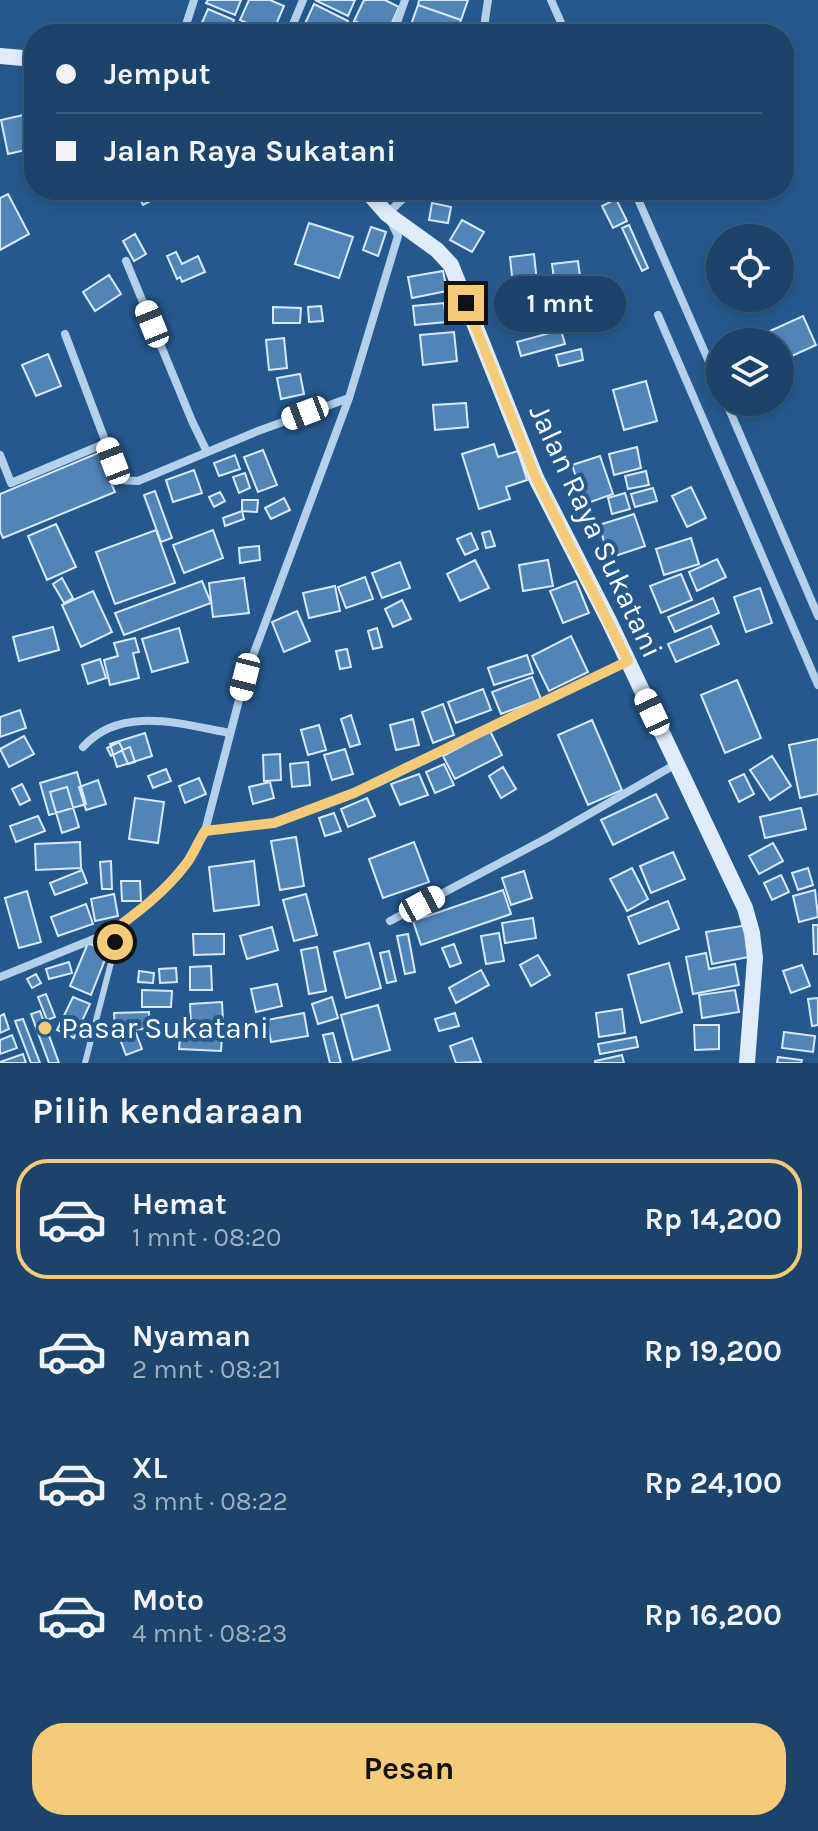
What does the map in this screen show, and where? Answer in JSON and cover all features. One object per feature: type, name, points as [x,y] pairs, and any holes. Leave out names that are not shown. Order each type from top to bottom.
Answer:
[{"type":"street","points":[[186,24],[194,0]]},
{"type":"street","points":[[293,24],[303,0]]},
{"type":"street","points":[[397,24],[405,0]]},
{"type":"street","points":[[484,24],[488,0]]},
{"type":"street","points":[[551,0],[562,24]]},
{"type":"street","points":[[0,56],[24,58]]},
{"type":"street","name":"Jalan Raya Sukatani","points":[[375,200],[387,214],[437,250],[451,265],[536,478],[728,868],[752,933],[755,958],[747,1063]]},
{"type":"street","points":[[0,977],[111,932],[166,887],[188,862],[205,831],[245,677],[349,398],[398,236],[387,214],[402,200]]},
{"type":"street","points":[[638,200],[706,355]]},
{"type":"street","points":[[126,261],[207,452]]},
{"type":"street","points":[[658,315],[773,587],[818,685]]},
{"type":"street","points":[[65,334],[120,480],[138,481],[258,431],[349,398]]},
{"type":"street","points":[[732,416],[818,616]]},
{"type":"street","points":[[0,488],[106,443]]},
{"type":"street","points":[[0,455],[11,483]]},
{"type":"street","points":[[205,831],[274,823],[335,801],[628,661]]},
{"type":"street","points":[[83,747],[101,730],[121,722],[184,725],[230,733]]},
{"type":"street","points":[[390,921],[549,837],[676,764]]},
{"type":"lane","points":[[85,1063],[113,955],[115,942],[111,932]]},
{"type":"building","points":[[208,0],[241,0],[235,15],[206,3]]},
{"type":"building","points":[[249,0],[270,0],[284,6],[276,24],[249,24],[240,20]]},
{"type":"building","points":[[315,0],[355,0],[348,16]]},
{"type":"building","points":[[364,0],[385,0],[399,7],[391,24],[354,21]]},
{"type":"building","points":[[419,0],[468,0],[461,20],[418,5]]},
{"type":"building","points":[[314,4],[348,21],[347,24],[305,24]]},
{"type":"building","points":[[418,5],[461,20],[460,24],[411,24]]},
{"type":"building","points":[[208,9],[234,20],[232,24],[201,24]]},
{"type":"building","points":[[24,115],[24,150],[8,154],[1,120]]},
{"type":"building","points":[[8,194],[29,234],[0,250],[0,198]]},
{"type":"building","points":[[616,200],[627,221],[613,228],[602,206]]},
{"type":"building","points":[[432,203],[451,207],[448,223],[429,220]]},
{"type":"building","points":[[462,220],[484,232],[472,252],[450,240]]},
{"type":"building","points":[[309,223],[353,237],[339,278],[295,264]]},
{"type":"building","points":[[629,225],[648,268],[642,271],[622,228]]},
{"type":"building","points":[[371,227],[386,232],[378,256],[363,250]]},
{"type":"building","points":[[135,234],[146,254],[134,261],[123,241]]},
{"type":"building","points":[[176,252],[182,264],[198,256],[205,272],[182,282],[180,277],[177,279],[167,256]]},
{"type":"building","points":[[534,254],[539,302],[515,305],[510,257]]},
{"type":"building","points":[[578,261],[583,300],[557,303],[552,264]]},
{"type":"building","points":[[443,271],[447,291],[412,298],[408,277]]},
{"type":"building","points":[[109,275],[121,294],[95,311],[83,292]]},
{"type":"building","points":[[444,303],[446,322],[415,325],[413,306]]},
{"type":"building","points":[[321,306],[323,321],[309,322],[308,307]]},
{"type":"building","points":[[273,307],[301,308],[300,323],[273,323]]},
{"type":"building","points":[[608,308],[612,323],[606,325],[602,310]]},
{"type":"building","points":[[592,309],[596,327],[572,332],[568,314]]},
{"type":"building","points":[[803,316],[816,345],[794,355],[794,328],[777,328]]},
{"type":"building","points":[[558,319],[560,326],[540,332],[538,324]]},
{"type":"building","points":[[561,330],[565,344],[521,356],[517,342]]},
{"type":"building","points":[[454,332],[457,361],[423,365],[420,335]]},
{"type":"building","points":[[284,338],[287,368],[269,370],[266,340]]},
{"type":"building","points":[[581,349],[583,360],[559,366],[556,355]]},
{"type":"building","points":[[48,354],[61,386],[36,396],[22,365]]},
{"type":"building","points":[[300,374],[304,394],[281,399],[277,378]]},
{"type":"building","points":[[646,381],[657,421],[624,430],[613,390]]},
{"type":"building","points":[[466,403],[468,427],[435,430],[433,405]]},
{"type":"building","points":[[494,444],[498,457],[518,451],[527,480],[506,487],[510,499],[479,509],[462,454]]},
{"type":"building","points":[[637,447],[641,468],[614,475],[609,454]]},
{"type":"building","points":[[263,450],[277,485],[258,492],[244,457]]},
{"type":"building","points":[[98,453],[115,492],[3,538],[0,531],[0,494]]},
{"type":"building","points":[[235,455],[240,469],[219,476],[214,463]]},
{"type":"building","points":[[600,456],[613,494],[585,504],[572,465]]},
{"type":"building","points":[[194,470],[202,493],[173,502],[166,480]]},
{"type":"building","points":[[646,471],[649,485],[628,489],[625,476]]},
{"type":"building","points":[[245,473],[250,488],[239,493],[233,477]]},
{"type":"building","points":[[691,487],[706,518],[687,527],[672,496]]},
{"type":"building","points":[[653,488],[657,501],[635,507],[631,494]]},
{"type":"building","points":[[155,491],[172,538],[161,542],[144,495]]},
{"type":"building","points":[[220,492],[225,501],[214,507],[209,497]]},
{"type":"building","points":[[625,493],[630,509],[612,514],[608,498]]},
{"type":"building","points":[[284,498],[290,510],[271,519],[265,508]]},
{"type":"building","points":[[242,500],[258,500],[257,512],[242,511]]},
{"type":"building","points":[[242,511],[244,519],[225,526],[223,518]]},
{"type":"building","points":[[634,514],[645,546],[609,558],[599,525]]},
{"type":"building","points":[[56,524],[76,567],[47,580],[28,536]]},
{"type":"building","points":[[156,530],[175,583],[115,604],[96,552]]},
{"type":"building","points":[[213,530],[223,558],[184,573],[173,545]]},
{"type":"building","points":[[490,531],[495,546],[486,548],[482,533]]},
{"type":"building","points":[[471,533],[478,549],[465,555],[457,539]]},
{"type":"building","points":[[691,538],[699,564],[664,575],[656,549]]},
{"type":"building","points":[[259,546],[260,560],[240,563],[239,548]]},
{"type":"building","points":[[717,559],[726,577],[697,591],[689,572]]},
{"type":"building","points":[[475,560],[489,588],[460,601],[447,574]]},
{"type":"building","points":[[548,560],[553,586],[523,591],[519,565]]},
{"type":"building","points":[[400,562],[410,588],[382,598],[372,573]]},
{"type":"building","points":[[681,574],[692,600],[661,613],[650,586]]},
{"type":"building","points":[[365,577],[373,599],[346,608],[338,587]]},
{"type":"building","points":[[62,578],[73,598],[64,603],[53,584]]},
{"type":"building","points":[[244,578],[249,613],[213,617],[209,583]]},
{"type":"building","points":[[202,581],[211,603],[124,635],[115,613]]},
{"type":"building","points":[[576,581],[589,613],[563,623],[550,591]]},
{"type":"building","points":[[335,586],[340,611],[309,618],[303,593]]},
{"type":"building","points":[[760,588],[772,623],[746,632],[734,597]]},
{"type":"building","points":[[93,591],[112,632],[81,647],[62,605]]},
{"type":"building","points":[[713,598],[719,613],[675,632],[668,617]]},
{"type":"building","points":[[402,600],[411,619],[393,627],[385,609]]},
{"type":"building","points":[[297,611],[310,641],[284,652],[272,622]]},
{"type":"building","points":[[711,626],[719,644],[676,662],[668,644]]},
{"type":"building","points":[[53,627],[59,650],[19,661],[13,637]]},
{"type":"building","points":[[179,628],[188,662],[152,672],[142,639]]},
{"type":"building","points":[[377,628],[382,647],[373,649],[368,631]]},
{"type":"building","points":[[571,636],[588,672],[549,691],[532,656]]},
{"type":"building","points":[[135,638],[139,652],[133,653],[139,678],[110,685],[104,660],[118,656],[114,643]]},
{"type":"building","points":[[347,649],[351,667],[340,669],[336,651]]},
{"type":"building","points":[[527,655],[533,673],[494,685],[488,668]]},
{"type":"building","points":[[100,659],[106,678],[88,684],[82,665]]},
{"type":"building","points":[[532,677],[541,699],[501,714],[492,692]]},
{"type":"building","points":[[737,680],[761,738],[725,753],[701,695]]},
{"type":"building","points":[[483,689],[491,710],[456,723],[448,702]]},
{"type":"building","points":[[443,704],[454,735],[433,743],[422,712]]},
{"type":"building","points":[[20,710],[26,728],[0,737],[0,717]]},
{"type":"building","points":[[351,715],[360,744],[350,747],[341,719]]},
{"type":"building","points":[[413,719],[419,745],[396,750],[390,725]]},
{"type":"building","points":[[592,720],[622,790],[588,805],[558,735]]},
{"type":"building","points":[[319,725],[326,750],[308,755],[301,730]]},
{"type":"building","points":[[490,731],[502,755],[455,779],[443,756]]},
{"type":"building","points":[[145,733],[152,756],[117,767],[110,744]]},
{"type":"building","points":[[24,736],[34,754],[9,767],[0,749]]},
{"type":"building","points":[[818,739],[818,794],[800,798],[789,745]]},
{"type":"building","points":[[119,742],[123,750],[111,756],[107,748]]},
{"type":"building","points":[[130,747],[135,762],[128,764],[122,750]]},
{"type":"building","points":[[345,749],[353,774],[332,780],[324,755]]},
{"type":"building","points":[[280,754],[281,780],[264,781],[263,755]]},
{"type":"building","points":[[772,756],[791,786],[770,800],[750,770]]},
{"type":"building","points":[[308,762],[310,785],[292,787],[290,764]]},
{"type":"building","points":[[444,764],[454,785],[435,793],[426,772]]},
{"type":"building","points":[[503,767],[516,789],[501,798],[489,776]]},
{"type":"building","points":[[166,769],[171,781],[153,788],[148,776]]},
{"type":"building","points":[[77,772],[86,804],[49,815],[40,783]]},
{"type":"building","points":[[419,774],[428,795],[400,805],[391,784]]},
{"type":"building","points":[[744,774],[754,794],[739,802],[729,781]]},
{"type":"building","points":[[199,778],[206,794],[185,803],[179,786]]},
{"type":"building","points":[[98,780],[106,804],[86,810],[79,787]]},
{"type":"building","points":[[270,782],[274,798],[253,804],[249,787]]},
{"type":"building","points":[[22,784],[30,800],[20,805],[12,789]]},
{"type":"building","points":[[67,787],[79,827],[62,833],[50,792]]},
{"type":"building","points":[[656,794],[668,818],[613,845],[601,820]]},
{"type":"building","points":[[135,798],[164,802],[158,843],[129,839]]},
{"type":"building","points":[[367,798],[375,816],[348,827],[341,809]]},
{"type":"building","points":[[801,808],[806,829],[765,838],[760,817]]},
{"type":"building","points":[[334,813],[341,831],[325,836],[319,818]]},
{"type":"building","points":[[38,816],[45,831],[16,842],[10,826]]},
{"type":"building","points":[[296,837],[304,886],[280,890],[271,841]]},
{"type":"building","points":[[80,842],[81,868],[36,870],[35,844]]},
{"type":"building","points":[[414,842],[429,882],[383,898],[369,859]]},
{"type":"building","points":[[773,843],[783,861],[759,874],[749,856]]},
{"type":"building","points":[[673,852],[685,879],[651,893],[640,866]]},
{"type":"building","points":[[111,861],[112,889],[102,889],[100,862]]},
{"type":"building","points":[[254,861],[259,905],[214,911],[209,867]]},
{"type":"building","points":[[632,868],[648,899],[627,911],[610,879]]},
{"type":"building","points":[[808,868],[813,885],[798,890],[792,873]]},
{"type":"building","points":[[82,870],[87,883],[55,895],[50,883]]},
{"type":"building","points":[[524,871],[532,898],[511,905],[502,878]]},
{"type":"building","points":[[781,875],[789,892],[772,900],[764,883]]},
{"type":"building","points":[[121,881],[140,881],[141,901],[122,901]]},
{"type":"building","points":[[503,890],[511,914],[421,945],[413,921]]},
{"type":"building","points":[[815,890],[818,917],[799,922],[793,896]]},
{"type":"building","points":[[27,891],[41,942],[19,948],[5,898]]},
{"type":"building","points":[[114,894],[118,916],[95,921],[91,899]]},
{"type":"building","points":[[306,894],[317,935],[294,941],[283,900]]},
{"type":"building","points":[[668,901],[679,929],[639,944],[628,917]]},
{"type":"building","points":[[86,904],[93,924],[58,936],[51,917]]},
{"type":"building","points":[[533,918],[536,938],[505,943],[502,923]]},
{"type":"building","points":[[748,925],[754,956],[712,964],[706,932]]},
{"type":"building","points":[[813,925],[818,925],[818,954],[814,954]]},
{"type":"building","points":[[272,927],[278,950],[247,959],[240,936]]},
{"type":"building","points":[[499,933],[504,961],[486,964],[481,936]]},
{"type":"building","points":[[193,934],[224,934],[224,954],[194,955]]},
{"type":"building","points":[[408,934],[415,972],[405,974],[397,936]]},
{"type":"building","points":[[88,943],[108,952],[91,995],[70,986]]},
{"type":"building","points":[[369,943],[381,988],[346,998],[334,952]]},
{"type":"building","points":[[454,944],[461,963],[450,967],[442,948]]},
{"type":"building","points":[[317,947],[326,991],[309,994],[301,950]]},
{"type":"building","points":[[389,951],[396,981],[387,983],[380,953]]},
{"type":"building","points":[[706,953],[709,969],[735,964],[739,985],[693,994],[686,957]]},
{"type":"building","points":[[538,955],[550,975],[531,986],[520,965]]},
{"type":"building","points":[[69,962],[72,973],[49,979],[46,969]]},
{"type":"building","points":[[669,963],[682,1012],[641,1023],[628,975]]},
{"type":"building","points":[[802,965],[810,986],[791,993],[783,971]]},
{"type":"building","points":[[211,966],[212,990],[190,990],[190,967]]},
{"type":"building","points":[[176,968],[177,982],[160,983],[159,969]]},
{"type":"building","points":[[481,970],[489,985],[456,1003],[449,988]]},
{"type":"building","points":[[139,971],[154,973],[153,983],[138,982]]},
{"type":"building","points":[[36,974],[41,983],[32,988],[27,979]]},
{"type":"building","points":[[277,984],[282,1006],[256,1012],[251,989]]},
{"type":"building","points":[[142,990],[172,991],[171,1007],[142,1007]]},
{"type":"building","points":[[735,990],[739,1012],[702,1018],[699,995]]},
{"type":"building","points":[[46,994],[55,1017],[47,1020],[38,997]]},
{"type":"building","points":[[73,997],[90,1004],[74,1038],[57,1030]]},
{"type":"building","points":[[332,997],[338,1018],[318,1024],[312,1004]]},
{"type":"building","points":[[818,998],[818,1025],[812,1026],[808,999]]},
{"type":"building","points":[[222,1002],[223,1021],[191,1023],[190,1004]]},
{"type":"building","points":[[378,1005],[390,1050],[353,1060],[341,1015]]},
{"type":"building","points":[[622,1009],[625,1033],[599,1037],[596,1013]]},
{"type":"building","points":[[40,1011],[59,1063],[49,1063],[31,1014]]},
{"type":"building","points":[[149,1012],[150,1029],[115,1030],[114,1013]]},
{"type":"building","points":[[304,1013],[308,1036],[271,1042],[267,1020]]},
{"type":"building","points":[[455,1013],[459,1026],[439,1031],[435,1019]]},
{"type":"building","points":[[4,1014],[9,1029],[0,1033],[0,1016]]},
{"type":"building","points":[[23,1019],[40,1063],[31,1063],[15,1021]]},
{"type":"building","points":[[694,1025],[719,1025],[719,1049],[695,1050]]},
{"type":"building","points":[[784,1032],[815,1036],[813,1052],[782,1048]]},
{"type":"building","points":[[136,1033],[142,1049],[126,1055],[120,1039]]},
{"type":"building","points":[[333,1033],[341,1063],[330,1063],[323,1035]]},
{"type":"building","points":[[12,1035],[17,1048],[0,1054],[0,1040]]},
{"type":"building","points":[[180,1035],[222,1036],[221,1051],[179,1049]]},
{"type":"building","points":[[636,1037],[638,1047],[600,1054],[598,1044]]},
{"type":"building","points":[[472,1038],[481,1062],[456,1063],[450,1046]]},
{"type":"building","points":[[23,1054],[26,1063],[0,1063],[0,1062]]},
{"type":"building","points":[[622,1055],[624,1063],[595,1063],[595,1061]]},
{"type":"building","points":[[778,1057],[802,1060],[801,1063],[777,1063]]},
{"type":"place","name":"Pasar Sukatani","points":[[45,1028]]},
{"type":"route","points":[[115,942],[111,932],[166,887],[188,862],[205,831],[274,823],[307,812],[378,783],[628,661],[536,478],[466,303]]}]
